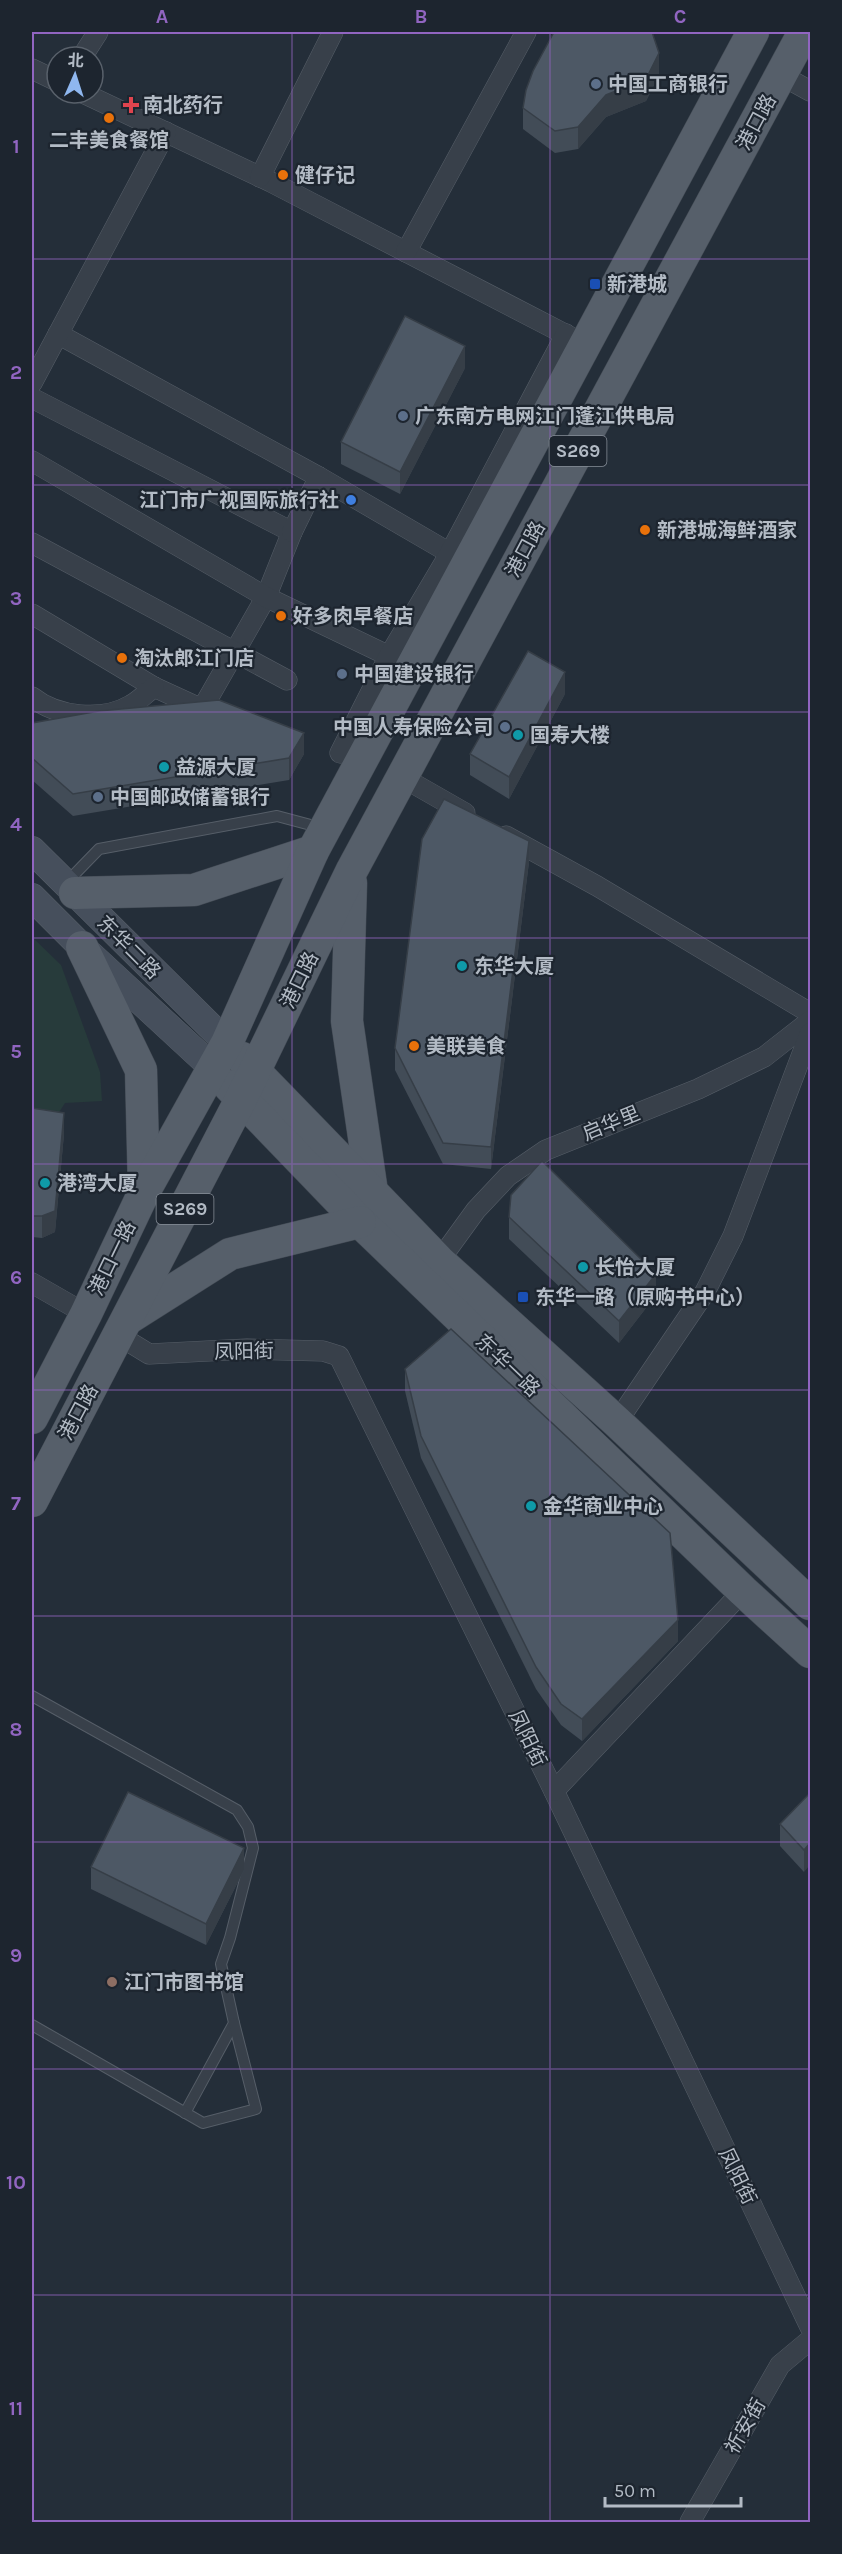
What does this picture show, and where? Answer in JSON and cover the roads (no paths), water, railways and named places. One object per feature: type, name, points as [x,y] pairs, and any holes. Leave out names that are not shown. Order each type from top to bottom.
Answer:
[{"type":"main road","name":"港口路","points":[[220,1056],[319,840],[373,740],[459,558],[576,339],[753,32]]},
{"type":"main road","name":"港口路","points":[[255,1072],[352,870],[804,32]]},
{"type":"main road","points":[[373,740],[407,768]]},
{"type":"main road","points":[[340,753],[341,799]]},
{"type":"main road","points":[[70,888],[194,890],[319,840]]},
{"type":"main road","name":"东华二路","points":[[32,850],[70,888],[220,1056]]},
{"type":"main road","points":[[352,870],[347,1021],[372,1192]]},
{"type":"main road","name":"东华二路","points":[[32,897],[82,947],[220,1056]]},
{"type":"main road","points":[[82,947],[141,1070],[144,1192]]},
{"type":"main road","name":"东华一路","points":[[220,1056],[255,1072],[439,1261],[617,1422],[810,1604]]},
{"type":"main road","name":"东华一路","points":[[220,1056],[241,1100],[360,1222],[743,1591],[810,1652]]},
{"type":"main road","name":"港口一路","points":[[33,1414],[86,1314],[144,1192],[220,1056]]},
{"type":"main road","name":"S269","points":[[241,1100],[255,1072]]},
{"type":"main road","name":"港口路","points":[[32,1501],[241,1100]]},
{"type":"main road","points":[[123,1327],[230,1254],[360,1222]]},
{"type":"main road","points":[[33,1414],[69,1430]]},
{"type":"street","points":[[90,45],[98,32]]},
{"type":"street","points":[[260,177],[333,32]]},
{"type":"street","points":[[406,252],[526,32]]},
{"type":"street","points":[[781,75],[810,91]]},
{"type":"street","points":[[105,103],[260,177],[576,339]]},
{"type":"street","points":[[32,383],[166,132]]},
{"type":"street","points":[[58,334],[320,477],[459,558],[389,656],[340,753]]},
{"type":"street","points":[[32,398],[292,532]]},
{"type":"street","points":[[32,461],[266,597],[389,656]]},
{"type":"street","points":[[32,614],[154,687],[202,710],[237,652],[266,597],[292,532],[320,477]]},
{"type":"street","points":[[32,543],[287,680]]},
{"type":"street","points":[[32,697],[56,711],[108,715],[131,706],[154,687]]},
{"type":"street","points":[[407,768],[488,825],[597,886],[810,1013]]},
{"type":"street","name":"启华里","points":[[439,1261],[476,1210],[508,1176],[546,1150],[698,1089],[764,1057],[810,1022]]},
{"type":"street","points":[[617,1422],[705,1292],[733,1236],[810,1033]]},
{"type":"street","points":[[32,1283],[86,1314]]},
{"type":"street","name":"凤阳街","points":[[123,1327],[149,1354],[247,1349],[323,1351],[339,1356],[554,1791],[810,2327]]},
{"type":"street","points":[[554,1791],[743,1591]]},
{"type":"street","name":"祈安街","points":[[690,2523],[780,2365],[810,2340]]},
{"type":"lane","points":[[70,888],[99,849],[277,816],[319,840]]},
{"type":"lane","points":[[32,1696],[237,1810],[248,1827],[253,1848],[221,1964],[256,2109],[204,2123],[32,2025]]},
{"type":"lane","points":[[185,2113],[234,2023]]},
{"type":"place","name":"中国工商银行","points":[[596,84]]},
{"type":"place","name":"南北药行","points":[[131,105]]},
{"type":"place","name":"二丰美食餐馆","points":[[109,118]]},
{"type":"place","name":"健仔记","points":[[283,175]]},
{"type":"place","name":"新港城","points":[[595,284]]},
{"type":"place","name":"广东南方电网江门蓬江供电局","points":[[403,416]]},
{"type":"place","name":"江门市广视国际旅行社","points":[[351,500]]},
{"type":"place","name":"新港城海鲜酒家","points":[[645,530]]},
{"type":"place","name":"好多肉早餐店","points":[[281,616]]},
{"type":"place","name":"淘汰郎江门店","points":[[122,658]]},
{"type":"place","name":"中国建设银行","points":[[342,674]]},
{"type":"place","name":"中国人寿保险公司","points":[[505,727]]},
{"type":"place","name":"国寿大楼","points":[[518,735]]},
{"type":"place","name":"益源大厦","points":[[164,767]]},
{"type":"place","name":"中国邮政储蓄银行","points":[[98,797]]},
{"type":"place","name":"东华大厦","points":[[462,966]]},
{"type":"place","name":"美联美食","points":[[414,1046]]},
{"type":"place","name":"港湾大厦","points":[[45,1183]]},
{"type":"place","name":"长怡大厦","points":[[583,1267]]},
{"type":"place","name":"东华一路（原购书中心）","points":[[523,1297]]},
{"type":"place","name":"金华商业中心","points":[[531,1506]]},
{"type":"place","name":"江门市图书馆","points":[[112,1982]]}]
